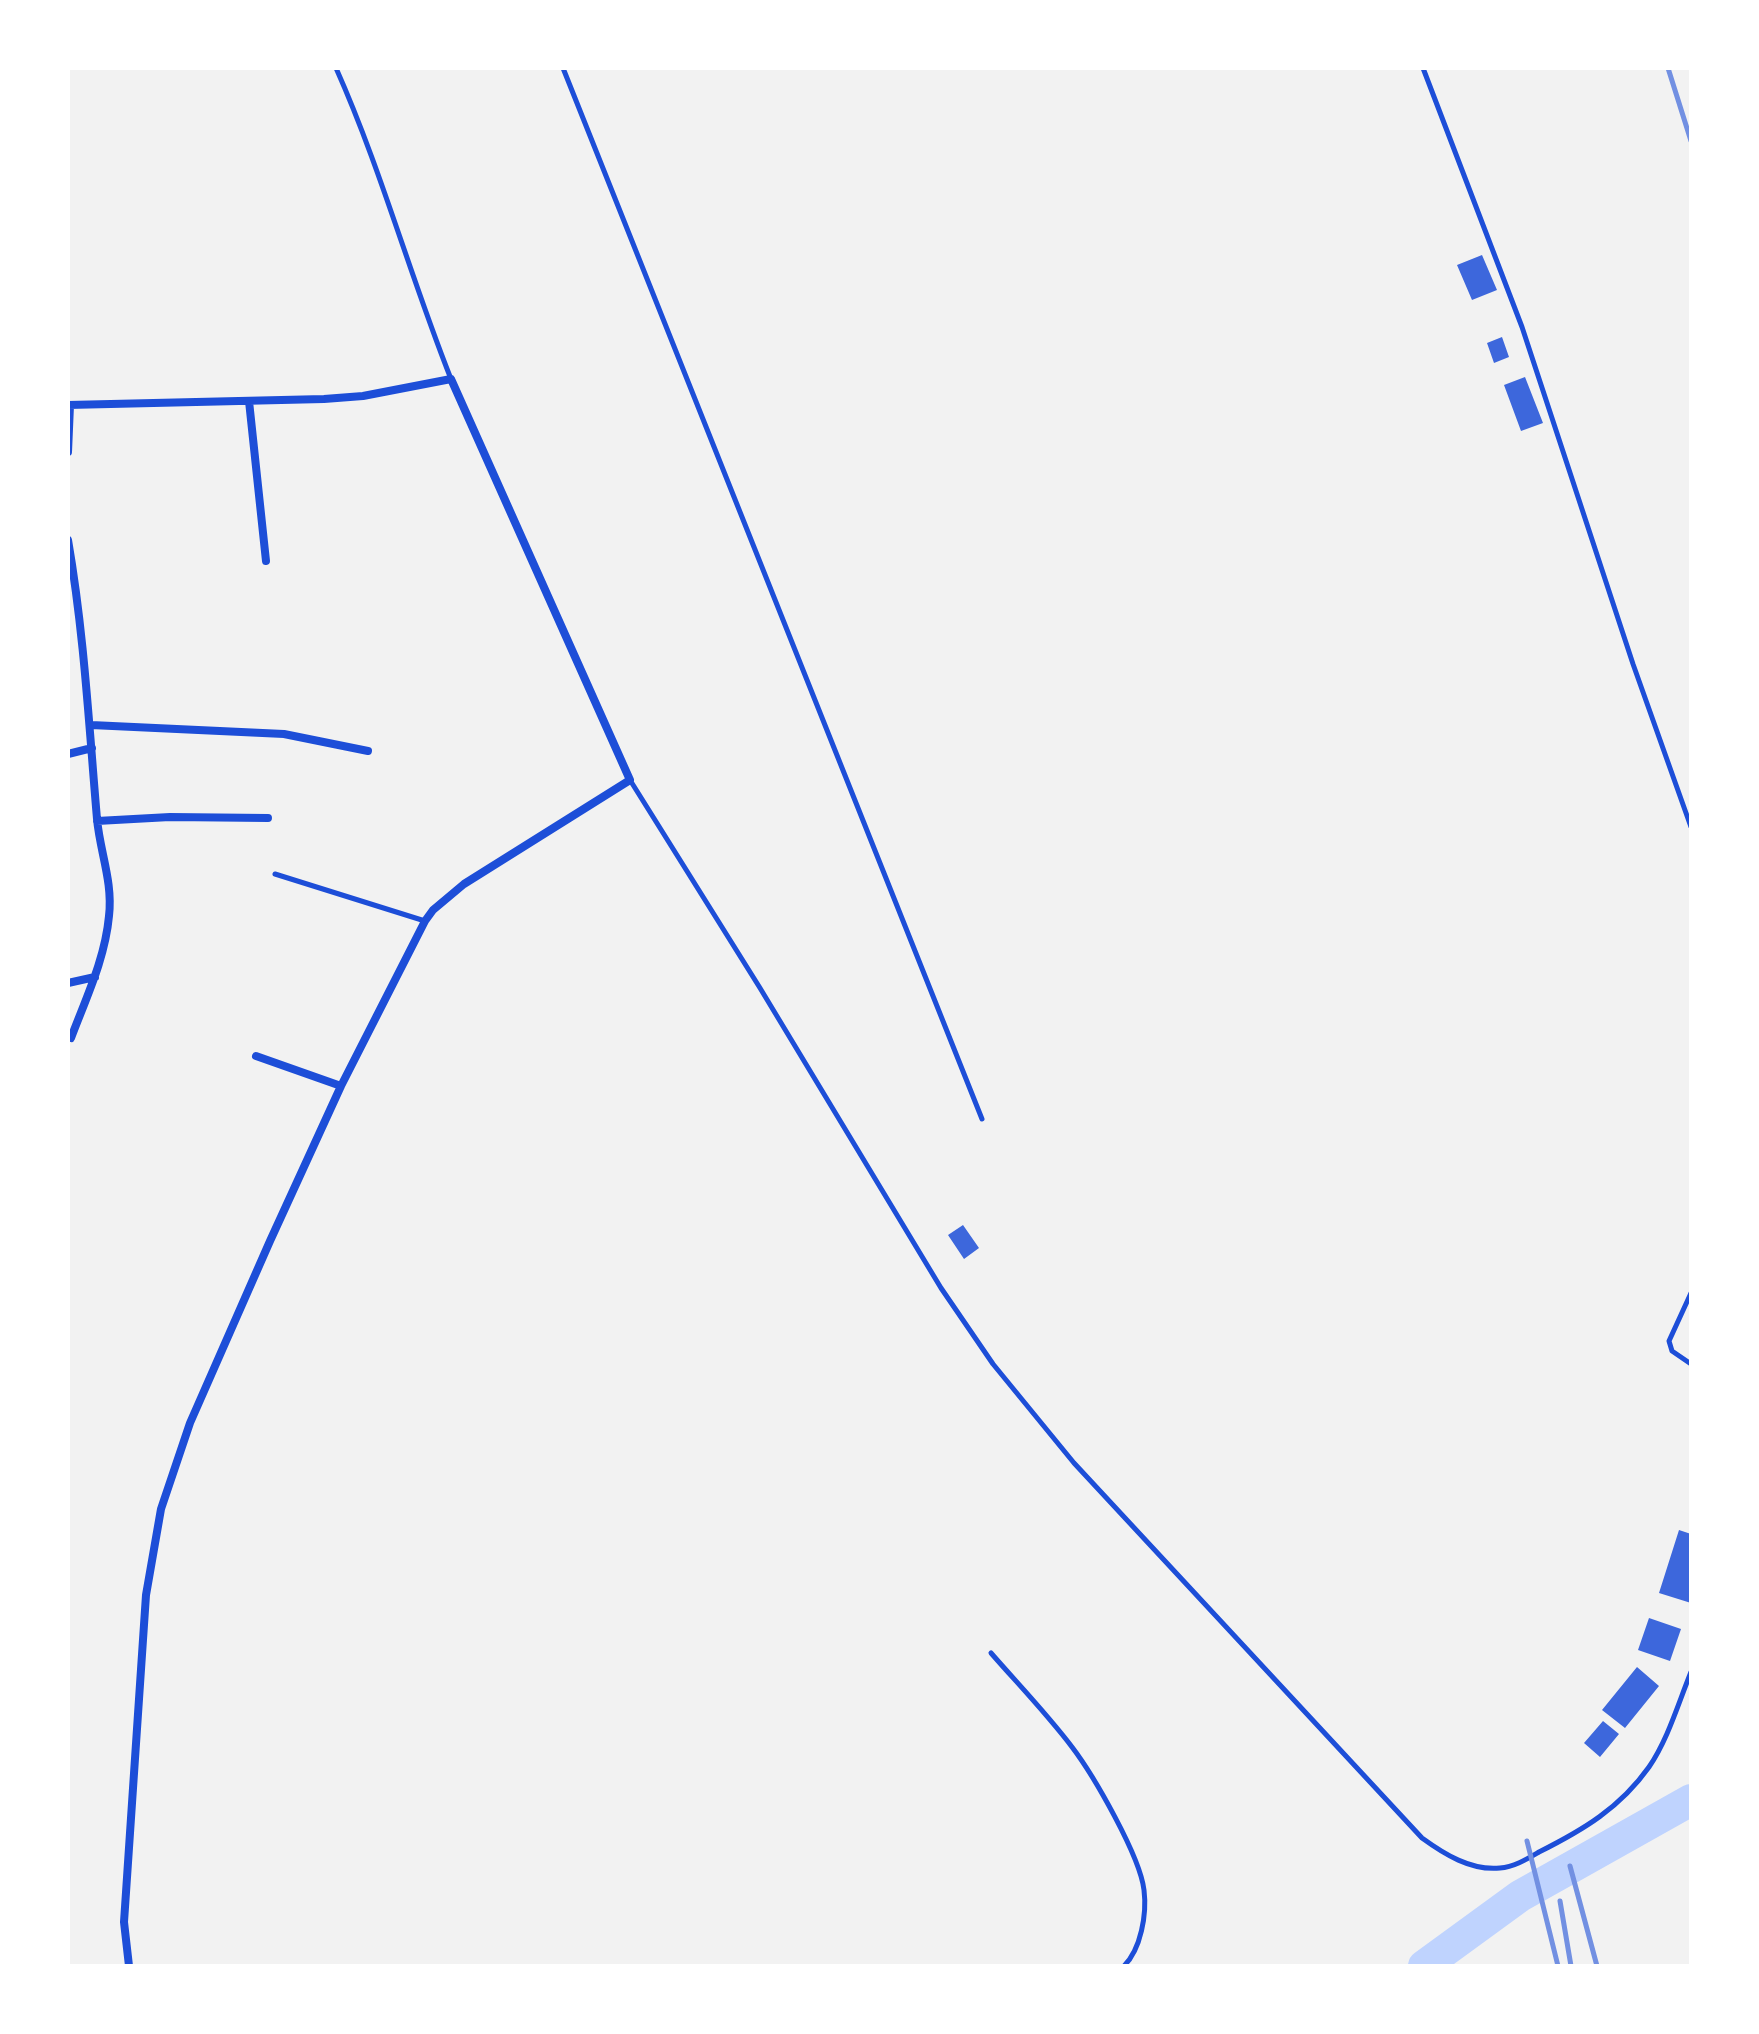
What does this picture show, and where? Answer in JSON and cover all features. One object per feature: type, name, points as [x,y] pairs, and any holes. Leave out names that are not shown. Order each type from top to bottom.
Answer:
[{"type":"street","points":[[68,452],[69,405],[324,399],[363,396],[451,379],[630,780],[464,884],[433,910],[425,921],[341,1086],[190,1423],[161,1509],[146,1595],[124,1922],[129,1966]]},
{"type":"street","points":[[249,401],[266,561]]},
{"type":"street","points":[[68,540],[91,725],[97,821],[109,878],[110,913],[95,977],[71,1038]]},
{"type":"street","points":[[91,725],[284,734],[368,751]]},
{"type":"street","points":[[68,754],[92,748]]},
{"type":"street","points":[[97,821],[170,817],[268,818]]},
{"type":"street","points":[[68,983],[95,977]]},
{"type":"street","points":[[256,1056],[341,1086]]},
{"type":"lane","points":[[336,68],[360,120],[424,313],[451,379]]},
{"type":"lane","points":[[563,68],[982,1119]]},
{"type":"lane","points":[[1423,68],[1522,327],[1590,536],[1691,827]]},
{"type":"lane","points":[[630,780],[941,1288],[993,1364],[1074,1463],[1422,1838],[1463,1862],[1482,1868],[1500,1868],[1515,1865],[1580,1832],[1619,1803],[1651,1764],[1691,1672]]},
{"type":"lane","points":[[275,874],[425,921]]},
{"type":"lane","points":[[1691,1293],[1669,1341],[1672,1351],[1691,1364]]},
{"type":"lane","points":[[991,1653],[1072,1747],[1101,1792],[1134,1859],[1144,1889],[1144,1912],[1139,1937],[1124,1966]]},
{"type":"building","points":[[1482,255],[1497,290],[1472,300],[1457,265]]},
{"type":"building","points":[[1502,337],[1509,357],[1494,363],[1487,343]]},
{"type":"building","points":[[1525,377],[1543,423],[1521,431],[1504,385]]},
{"type":"building","points":[[963,1225],[979,1248],[964,1259],[948,1235]]},
{"type":"building","points":[[1679,1530],[1691,1534],[1691,1603],[1659,1593]]},
{"type":"building","points":[[1649,1618],[1681,1629],[1670,1661],[1638,1650]]},
{"type":"building","points":[[1637,1667],[1659,1686],[1625,1728],[1602,1710]]},
{"type":"building","points":[[1603,1721],[1619,1734],[1600,1757],[1584,1743]]},
{"type":"waterway","points":[[1424,1966],[1520,1896],[1691,1800]]},
{"type":"railway","points":[[1668,68],[1691,141]]},
{"type":"railway","points":[[1527,1841],[1558,1966]]},
{"type":"railway","points":[[1570,1866],[1597,1966]]},
{"type":"railway","points":[[1560,1901],[1571,1966]]}]
